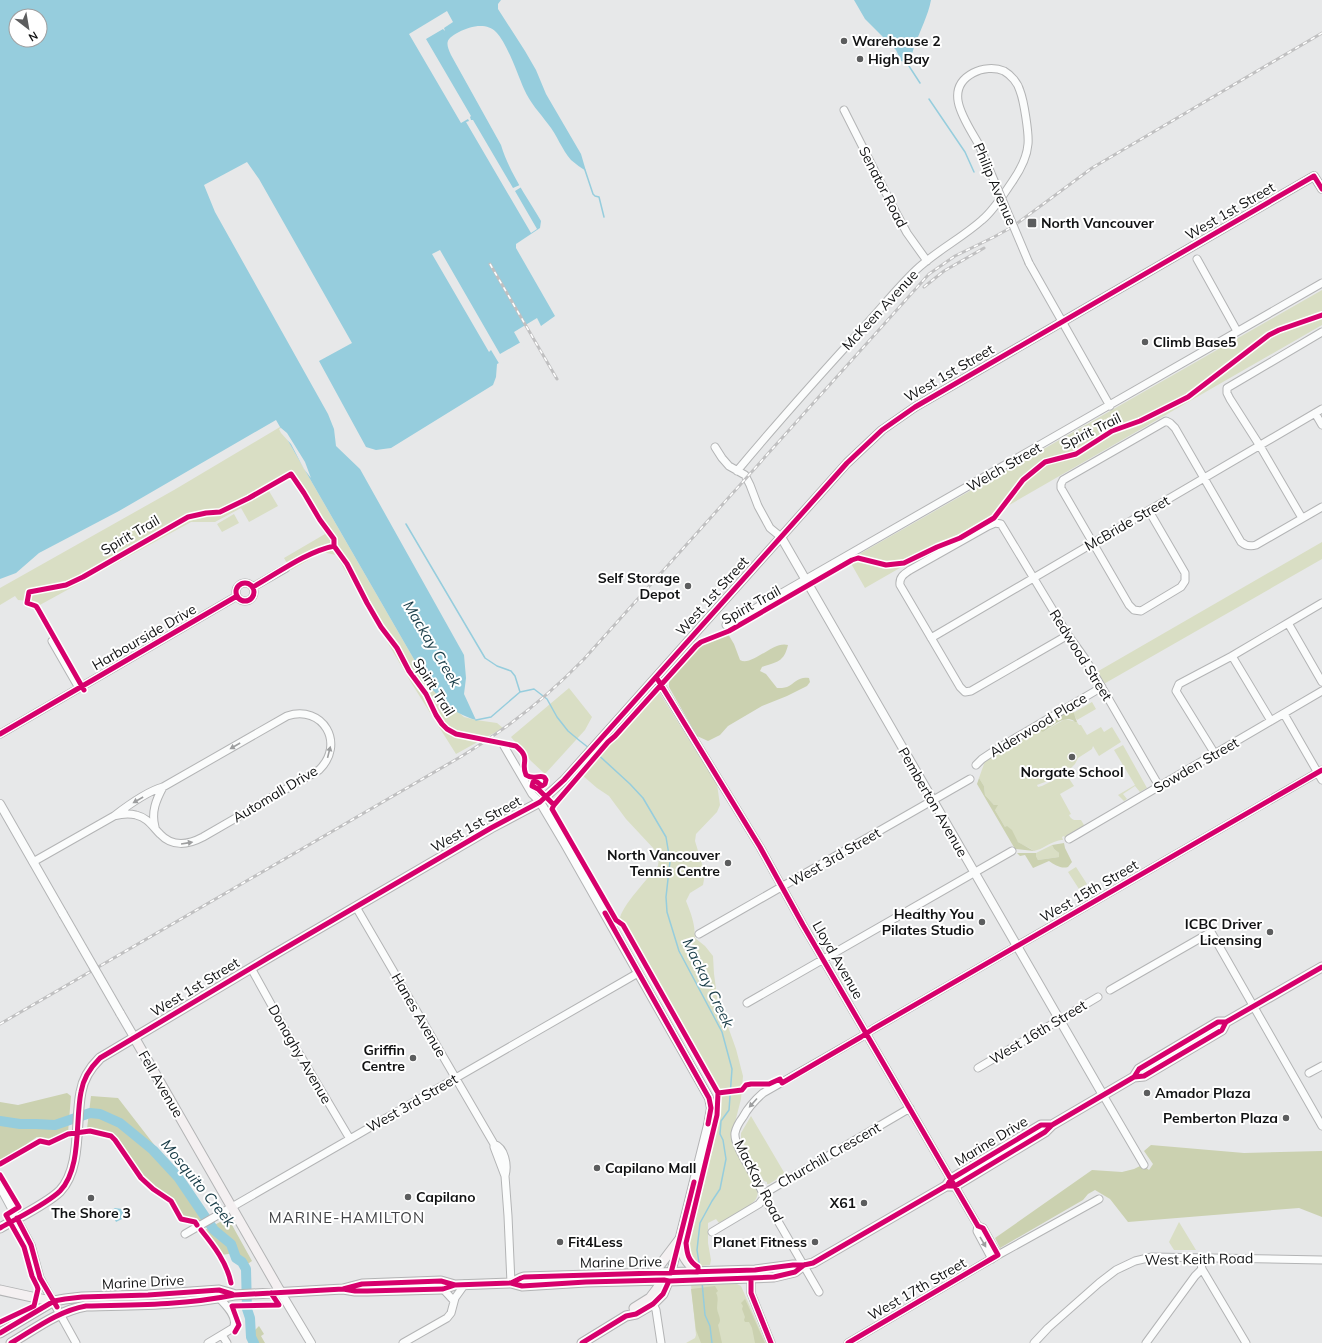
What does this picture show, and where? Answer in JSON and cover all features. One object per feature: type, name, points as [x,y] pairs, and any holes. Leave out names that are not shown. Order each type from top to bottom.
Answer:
[{"type":"main road","name":"West 1st Street","points":[[0,1228],[52,1197],[63,1187],[72,1170],[77,1137],[80,1097],[83,1083],[96,1062],[105,1054],[491,828],[540,802]]},
{"type":"main road","name":"Marine Drive","points":[[709,1276],[813,1263],[951,1184],[1041,1126],[1052,1125],[1134,1077],[1144,1076],[1222,1030],[1226,1022],[1322,967]]},
{"type":"main road","name":"Fell Avenue","points":[[134,1037],[282,1293]]},
{"type":"main road","points":[[654,1273],[680,1240]]},
{"type":"main road","points":[[680,1240],[680,1248],[684,1257],[698,1276]]},
{"type":"main road","name":"Marine Drive","points":[[343,1289],[355,1291],[442,1288],[465,1284],[511,1283],[522,1286],[698,1276],[751,1278],[795,1272],[804,1265]]},
{"type":"main road","name":"Marine Drive","points":[[511,1283],[521,1278],[654,1273],[668,1278]]},
{"type":"main road","points":[[582,1343],[626,1316],[636,1314],[652,1301],[668,1278]]},
{"type":"main road","name":"Marine Drive","points":[[60,1314],[86,1306],[163,1303],[219,1298],[234,1295],[343,1289],[362,1284],[441,1281],[455,1285]]},
{"type":"main road","points":[[0,1290],[54,1301]]},
{"type":"main road","name":"Marine Drive","points":[[54,1301],[82,1297],[148,1295],[219,1290],[234,1295]]},
{"type":"main road","name":"Marine Drive","points":[[54,1301],[76,1308]]},
{"type":"main road","points":[[0,1333],[54,1301]]},
{"type":"main road","points":[[11,1343],[60,1314]]},
{"type":"street","name":"Philip Avenue","points":[[1026,155],[1028,136],[1020,90],[1016,82],[1004,71],[994,68],[977,71],[969,75],[962,81],[959,89],[958,102],[960,110],[979,145],[1029,263],[1110,406]]},
{"type":"street","name":"Senator Road","points":[[844,110],[893,208],[907,233],[927,261]]},
{"type":"street","name":"McKeen Avenue","points":[[737,471],[906,280],[927,261],[990,213],[1013,181],[1021,168],[1026,155]]},
{"type":"street","name":"West 1st Street","points":[[540,802],[564,780],[854,455],[889,424],[915,407],[1314,176],[1322,189]]},
{"type":"street","points":[[1197,259],[1238,331]]},
{"type":"street","name":"Welch Street","points":[[726,625],[1322,283]]},
{"type":"street","points":[[1302,518],[1260,446],[1230,399],[1227,393],[1227,388],[1322,332]]},
{"type":"street","name":"McBride Street","points":[[932,638],[1322,410]]},
{"type":"street","points":[[1315,413],[1322,425]]},
{"type":"street","points":[[1149,511],[1184,573],[1185,581],[1181,587],[1141,611],[1134,610],[1129,605],[1061,488],[1063,480],[1166,421],[1175,428],[1244,545],[1251,547],[1256,545],[1322,507]]},
{"type":"street","name":"Pemberton Avenue","points":[[715,447],[729,466],[745,475],[758,506],[770,528],[781,537],[1144,1165]]},
{"type":"street","name":"Redwood Street","points":[[932,638],[900,585],[899,580],[910,570],[995,523],[1001,524],[1068,635],[1086,660],[1159,786]]},
{"type":"street","points":[[253,587],[286,568]]},
{"type":"street","points":[[246,583],[253,587],[254,595],[249,601],[241,601],[237,596],[236,591],[241,584],[246,583]]},
{"type":"street","name":"Harbourside Drive","points":[[0,734],[237,596]]},
{"type":"street","points":[[1215,754],[1176,691],[1179,684],[1232,656],[1322,603]]},
{"type":"street","points":[[1288,623],[1322,682]]},
{"type":"street","points":[[932,638],[960,687],[965,692],[970,691],[1068,635]]},
{"type":"street","points":[[52,642],[79,688]]},
{"type":"street","points":[[1232,656],[1271,721]]},
{"type":"street","name":"Lloyd Avenue","points":[[656,677],[760,847],[910,1108],[951,1184],[978,1226],[983,1228],[995,1257]]},
{"type":"street","name":"Alderwood Place","points":[[976,765],[997,749],[1102,687]]},
{"type":"street","name":"Sowden Street","points":[[1069,839],[1322,691]]},
{"type":"street","name":"Automall Drive","points":[[34,862],[114,816],[124,808],[287,716],[300,713],[308,714],[320,721],[329,734],[331,745],[330,752],[328,759],[319,770],[197,840],[183,844],[176,843],[163,837],[148,821],[136,815],[126,814],[114,816]]},
{"type":"street","points":[[1284,714],[1320,771],[1322,780]]},
{"type":"street","points":[[504,746],[532,794],[540,802],[565,844],[709,1098],[710,1112],[708,1125],[680,1240],[668,1278]]},
{"type":"street","name":"West 15th Street","points":[[735,1133],[746,1110],[763,1094],[1320,771]]},
{"type":"street","name":"West 3rd Street","points":[[699,934],[970,779]]},
{"type":"street","points":[[155,827],[153,817],[154,808],[163,787]]},
{"type":"street","name":"Fell Avenue","points":[[0,804],[134,1037]]},
{"type":"street","points":[[747,1003],[1012,851]]},
{"type":"street","name":"Hanes Avenue","points":[[356,907],[494,1144],[498,1146],[504,1156],[507,1169],[504,1176],[508,1216],[511,1283]]},
{"type":"street","points":[[1110,990],[1211,932],[1322,1126]]},
{"type":"street","name":"Donaghy Avenue","points":[[250,968],[350,1139]]},
{"type":"street","name":"West 3rd Street","points":[[185,1234],[202,1226],[638,973]]},
{"type":"street","name":"West 16th Street","points":[[978,1068],[1098,997]]},
{"type":"street","points":[[1309,1074],[1322,1066]]},
{"type":"street","name":"Churchill Crescent","points":[[712,1232],[759,1204],[770,1190],[910,1108]]},
{"type":"street","name":"MacKay Road","points":[[735,1133],[738,1146],[762,1188],[764,1197],[819,1292]]},
{"type":"street","points":[[0,1187],[31,1245],[40,1278],[76,1343]]},
{"type":"street","name":"West 17th Street","points":[[848,1343],[995,1257],[1100,1199]]},
{"type":"street","name":"West Keith Road","points":[[1034,1343],[1048,1328],[1100,1282],[1128,1263],[1152,1257],[1322,1260]]},
{"type":"street","points":[[1201,1258],[1202,1269],[1246,1343]]},
{"type":"street","points":[[1146,1343],[1195,1276],[1202,1269]]},
{"type":"street","points":[[751,1278],[751,1293],[771,1343]]},
{"type":"street","points":[[403,1343],[447,1318],[451,1313],[454,1301],[465,1284]]},
{"type":"street","points":[[442,1288],[454,1301]]},
{"type":"street","name":"Fell Avenue","points":[[282,1293],[311,1343]]},
{"type":"street","points":[[208,1343],[233,1328],[235,1320],[228,1307],[219,1298]]},
{"type":"street","points":[[652,1301],[656,1310],[661,1343]]},
{"type":"street","points":[[222,1335],[227,1343]]},
{"type":"green space","points":[[1322,290],[1322,325],[865,588],[849,560]]},
{"type":"green space","points":[[280,427],[430,687],[464,717],[497,723],[503,728],[456,754],[412,684],[336,555],[322,552],[291,570],[284,558],[325,534],[291,478],[269,491],[278,506],[249,522],[241,508],[215,522],[191,522],[38,606],[30,601],[18,600],[15,596],[0,605],[0,588],[174,490]]},
{"type":"green space","points":[[234,514],[239,523],[222,532],[217,524]]},
{"type":"green space","points":[[1322,542],[1322,559],[1102,685],[1095,673]]},
{"type":"green space","points":[[728,634],[734,644],[740,660],[745,661],[751,660],[776,646],[782,644],[788,645],[782,658],[762,667],[760,671],[766,674],[777,688],[787,687],[802,678],[809,678],[810,682],[807,686],[787,696],[762,706],[728,726],[720,735],[708,741],[697,736],[669,687],[669,681],[695,649],[703,643]]},
{"type":"green space","points":[[569,688],[592,717],[585,730],[545,774],[531,761],[511,737]]},
{"type":"green space","points":[[659,692],[717,784],[720,805],[717,812],[696,834],[695,841],[705,874],[703,885],[690,893],[686,901],[690,910],[695,938],[705,946],[713,956],[717,996],[736,1049],[743,1076],[741,1099],[731,1138],[737,1153],[758,1190],[754,1202],[745,1208],[719,1223],[716,1219],[708,1223],[708,1243],[711,1260],[710,1265],[703,1266],[697,1265],[692,1261],[689,1254],[688,1240],[719,1107],[719,1092],[624,922],[620,919],[621,914],[630,900],[658,866],[659,857],[654,849],[626,819],[609,796],[582,775],[654,694]]},
{"type":"green space","points":[[1092,702],[1096,709],[1077,720],[1073,713]]},
{"type":"green space","points":[[1071,710],[1073,711],[1077,722],[1067,719],[1063,720],[1043,732],[1041,731],[1040,727]]},
{"type":"green space","points":[[1065,719],[1077,722],[1081,725],[1087,735],[1101,727],[1104,732],[1112,727],[1121,742],[1099,756],[1093,746],[1092,749],[1078,758],[1071,768],[1065,767],[1066,771],[1037,785],[1038,787],[1042,786],[1066,774],[1074,786],[1060,794],[1071,814],[1069,815],[1070,817],[1074,820],[1081,820],[1084,825],[1082,827],[1083,828],[1065,839],[1064,836],[1062,837],[1063,840],[1059,840],[1034,851],[1017,841],[1010,829],[1005,827],[995,810],[994,805],[985,795],[984,786],[979,778],[985,761],[1014,742],[1026,738],[1034,730],[1037,731],[1040,727],[1043,732]]},
{"type":"green space","points":[[1123,745],[1147,788],[1140,792],[1135,786],[1123,794],[1127,799],[1124,801],[1118,795],[1135,785],[1114,750]]},
{"type":"green space","points":[[979,778],[984,786],[985,795],[994,805],[998,805],[995,810],[1005,827],[1007,826],[1012,830],[1018,842],[1034,851],[1015,849],[977,784]]},
{"type":"green space","points":[[1064,843],[1072,862],[1068,867],[1060,867],[1049,861],[1033,868],[1025,855],[1020,856],[1017,853],[1036,853],[1038,860],[1059,857],[1059,853],[1052,845]]},
{"type":"green space","points":[[1052,845],[1059,853],[1059,857],[1038,860],[1036,853]]},
{"type":"green space","points":[[1076,867],[1087,884],[1079,889],[1068,872]]},
{"type":"green space","points":[[67,1093],[71,1096],[68,1133],[49,1142],[37,1137],[28,1143],[23,1150],[3,1161],[0,1159],[0,1102],[18,1105]]},
{"type":"green space","points":[[91,1096],[118,1098],[210,1217],[198,1223],[182,1217],[170,1198],[154,1188],[143,1177],[114,1137],[94,1129],[87,1129]]},
{"type":"green space","points":[[751,1116],[785,1174],[769,1184],[764,1181],[741,1139],[741,1133]]},
{"type":"green space","points":[[1151,1145],[1244,1153],[1322,1151],[1322,1217],[1299,1208],[1128,1222],[1110,1199],[1095,1190],[1088,1194],[1083,1200],[1000,1248],[995,1238],[1092,1170],[1122,1172],[1144,1166],[1149,1170],[1153,1164],[1144,1151]]},
{"type":"green space","points":[[220,1222],[232,1225],[252,1261],[243,1267],[234,1253],[222,1255],[204,1233],[205,1230]]},
{"type":"green space","points":[[1179,1222],[1196,1250],[1174,1250],[1169,1242]]},
{"type":"green space","points":[[737,1284],[741,1286],[766,1343],[686,1343],[695,1338],[696,1335],[691,1285]]},
{"type":"green space","points":[[715,1286],[718,1291],[716,1293],[718,1299],[717,1310],[720,1321],[718,1325],[722,1343],[701,1343],[696,1330],[691,1289]]},
{"type":"green space","points":[[745,1299],[765,1343],[755,1343],[752,1328],[749,1322],[745,1322],[744,1320],[745,1317],[741,1303]]},
{"type":"green space","points":[[259,1326],[264,1334],[261,1336],[265,1343],[249,1343],[248,1337]]},
{"type":"water","points":[[0,0],[501,0],[498,4],[498,9],[536,70],[546,94],[581,154],[586,171],[571,160],[551,128],[529,99],[508,51],[496,32],[488,27],[478,26],[459,32],[449,39],[447,44],[451,55],[501,145],[513,175],[541,221],[540,228],[516,244],[516,248],[555,316],[541,326],[537,318],[514,332],[524,350],[497,364],[496,377],[493,385],[391,448],[376,450],[366,447],[319,361],[352,343],[259,179],[247,162],[204,185],[215,212],[328,414],[334,429],[336,446],[360,469],[464,655],[466,678],[464,694],[476,720],[461,714],[450,707],[430,687],[276,420],[119,511],[39,553],[16,573],[0,579]]},
{"type":"water","points":[[854,0],[931,0],[911,57],[907,63],[901,61],[896,50],[865,19]]},
{"type":"water","points":[[115,1208],[122,1209],[124,1214],[122,1219],[116,1222],[115,1220],[118,1217],[117,1215],[109,1215],[109,1212]]},
{"type":"pier","points":[[447,11],[453,22],[444,28],[445,31],[443,29],[426,39],[471,116],[471,120],[473,120],[513,188],[522,184],[523,186],[515,191],[537,229],[531,233],[466,122],[469,121],[468,119],[461,123],[409,34]]},
{"type":"pier","points":[[440,250],[500,354],[521,342],[526,350],[500,365],[491,350],[489,352],[432,254]]},
{"type":"pier","points":[[281,428],[287,433],[305,462],[311,478],[304,469],[291,444],[281,433],[279,429]]},
{"type":"waterway","points":[[907,63],[920,83]]},
{"type":"waterway","points":[[929,99],[965,152],[974,172]]},
{"type":"waterway","points":[[585,170],[593,194],[599,197],[604,217]]},
{"type":"waterway","points":[[406,524],[485,658],[497,666],[511,671],[515,676],[520,692]]},
{"type":"waterway","name":"Mackay Creek","points":[[476,720],[491,717],[520,692],[534,689],[547,699],[557,717],[568,731],[589,748]]},
{"type":"waterway","name":"Mackay Creek","points":[[594,751],[643,798],[666,837],[670,861],[666,897],[667,912],[679,951],[722,1032],[732,1069],[729,1110],[721,1121],[720,1134],[723,1140],[726,1159],[720,1189],[700,1223],[697,1250],[700,1269]]},
{"type":"waterway","name":"Mosquito Creek","points":[[0,1121],[20,1124],[55,1125],[90,1113],[100,1114],[120,1123],[153,1150],[178,1177],[214,1230],[231,1244],[236,1258],[242,1262],[246,1269],[247,1309],[250,1318],[251,1337],[254,1343]]},
{"type":"waterway","name":"Mackay Creek","points":[[702,1282],[705,1315],[710,1326],[712,1343]]},
{"type":"railway","points":[[0,1024],[479,746],[526,712],[584,659],[929,274],[955,256],[1012,227],[1092,168],[1322,33]]},
{"type":"railway","points":[[924,287],[944,271],[984,248]]},
{"type":"railway","points":[[490,264],[557,379]]},
{"type":"cycle path","name":"Spirit Trail","points":[[0,1228],[48,1201],[60,1191],[67,1181],[72,1170],[75,1157],[79,1104],[82,1087],[88,1074],[100,1058],[491,828],[540,802],[564,780],[847,463],[882,430],[915,407],[1314,176],[1322,189]]},
{"type":"cycle path","name":"Spirit Trail","points":[[84,690],[38,609],[36,606],[27,603],[29,592],[66,585],[83,577],[188,517],[220,512],[249,498],[291,474],[334,539],[334,546],[347,564],[381,627],[397,648],[409,671],[426,694],[442,724],[456,734],[516,746],[521,750],[525,757],[524,767],[526,775],[531,777],[544,777],[546,780],[545,784],[542,786],[537,782],[533,782],[532,786],[538,789],[554,805],[608,742],[701,642],[729,631],[852,560],[858,558],[886,565],[904,563],[960,538],[994,518],[1023,480],[1045,462],[1076,454],[1112,431],[1140,421],[1188,397],[1269,335],[1322,315]]},
{"type":"cycle path","points":[[253,587],[303,558],[334,546]]},
{"type":"cycle path","points":[[241,583],[249,583],[254,588],[254,592],[252,599],[249,601],[241,601],[236,596],[236,588],[241,583]]},
{"type":"cycle path","points":[[0,734],[237,596]]},
{"type":"cycle path","points":[[658,680],[760,847],[803,925],[978,1226],[983,1228],[998,1255],[848,1343]]},
{"type":"cycle path","points":[[718,1093],[742,1090],[746,1085],[751,1084],[769,1084],[780,1079],[782,1083],[1322,770]]},
{"type":"cycle path","points":[[554,805],[552,809],[616,920],[623,925],[718,1093],[717,1115],[686,1243],[689,1256],[692,1262],[698,1267],[698,1272]]},
{"type":"cycle path","points":[[605,913],[709,1098],[711,1108],[708,1124]]},
{"type":"cycle path","points":[[1134,1077],[1139,1069],[1218,1022],[1226,1022],[1322,967]]},
{"type":"cycle path","points":[[511,1283],[524,1277],[755,1270],[813,1263],[946,1186],[955,1186],[1045,1132],[1052,1125],[1134,1077],[1144,1076],[1222,1030],[1226,1022]]},
{"type":"cycle path","points":[[948,1184],[951,1179],[1041,1125],[1052,1125]]},
{"type":"cycle path","points":[[0,1164],[40,1141],[49,1143],[68,1134],[90,1131],[111,1136],[141,1178],[153,1189],[171,1201],[181,1219],[195,1222],[197,1225]]},
{"type":"cycle path","points":[[0,1175],[19,1207],[6,1215],[24,1247],[32,1276],[38,1289],[34,1306],[0,1322]]},
{"type":"cycle path","points":[[671,1273],[694,1182]]},
{"type":"cycle path","points":[[17,1218],[31,1245],[40,1278],[57,1307]]},
{"type":"cycle path","points":[[201,1230],[223,1262],[231,1283]]},
{"type":"cycle path","points":[[343,1289],[355,1291],[443,1289],[455,1285],[511,1283],[522,1286],[586,1282],[669,1281],[774,1277],[795,1272],[804,1265]]},
{"type":"cycle path","points":[[751,1278],[751,1293],[771,1343]]},
{"type":"cycle path","points":[[11,1343],[56,1316],[76,1308],[86,1306],[179,1303],[234,1295],[343,1289],[362,1284],[441,1281],[455,1285]]},
{"type":"cycle path","points":[[582,1343],[626,1316],[636,1314],[653,1304],[663,1294],[669,1281]]},
{"type":"cycle path","points":[[0,1333],[54,1301],[65,1299],[219,1290],[232,1294]]},
{"type":"cycle path","points":[[235,1332],[239,1325],[232,1306],[279,1305],[271,1293]]},
{"type":"place","name":"Warehouse 2","points":[[844,41]]},
{"type":"place","name":"High Bay","points":[[860,59]]},
{"type":"place","name":"North Vancouver","points":[[1032,223]]},
{"type":"place","name":"Climb Base5","points":[[1145,342]]},
{"type":"place","name":"Self Storage Depot","points":[[688,586]]},
{"type":"place","name":"Norgate School","points":[[1072,757]]},
{"type":"place","name":"North Vancouver Tennis Centre","points":[[728,863]]},
{"type":"place","name":"Healthy You Pilates Studio","points":[[982,922]]},
{"type":"place","name":"ICBC Driver Licensing","points":[[1270,932]]},
{"type":"place","name":"Griffin Centre","points":[[413,1058]]},
{"type":"place","name":"Amador Plaza","points":[[1147,1093]]},
{"type":"place","name":"Pemberton Plaza","points":[[1286,1118]]},
{"type":"place","name":"Capilano Mall","points":[[597,1168]]},
{"type":"place","name":"Capilano","points":[[408,1197]]},
{"type":"place","name":"The Shore 3","points":[[91,1198]]},
{"type":"place","name":"X61","points":[[864,1203]]},
{"type":"place","name":"Fit4Less","points":[[560,1242]]},
{"type":"place","name":"Planet Fitness","points":[[815,1242]]},
{"type":"district","name":"MARINE-HAMILTON","points":[[347,1218]]}]
